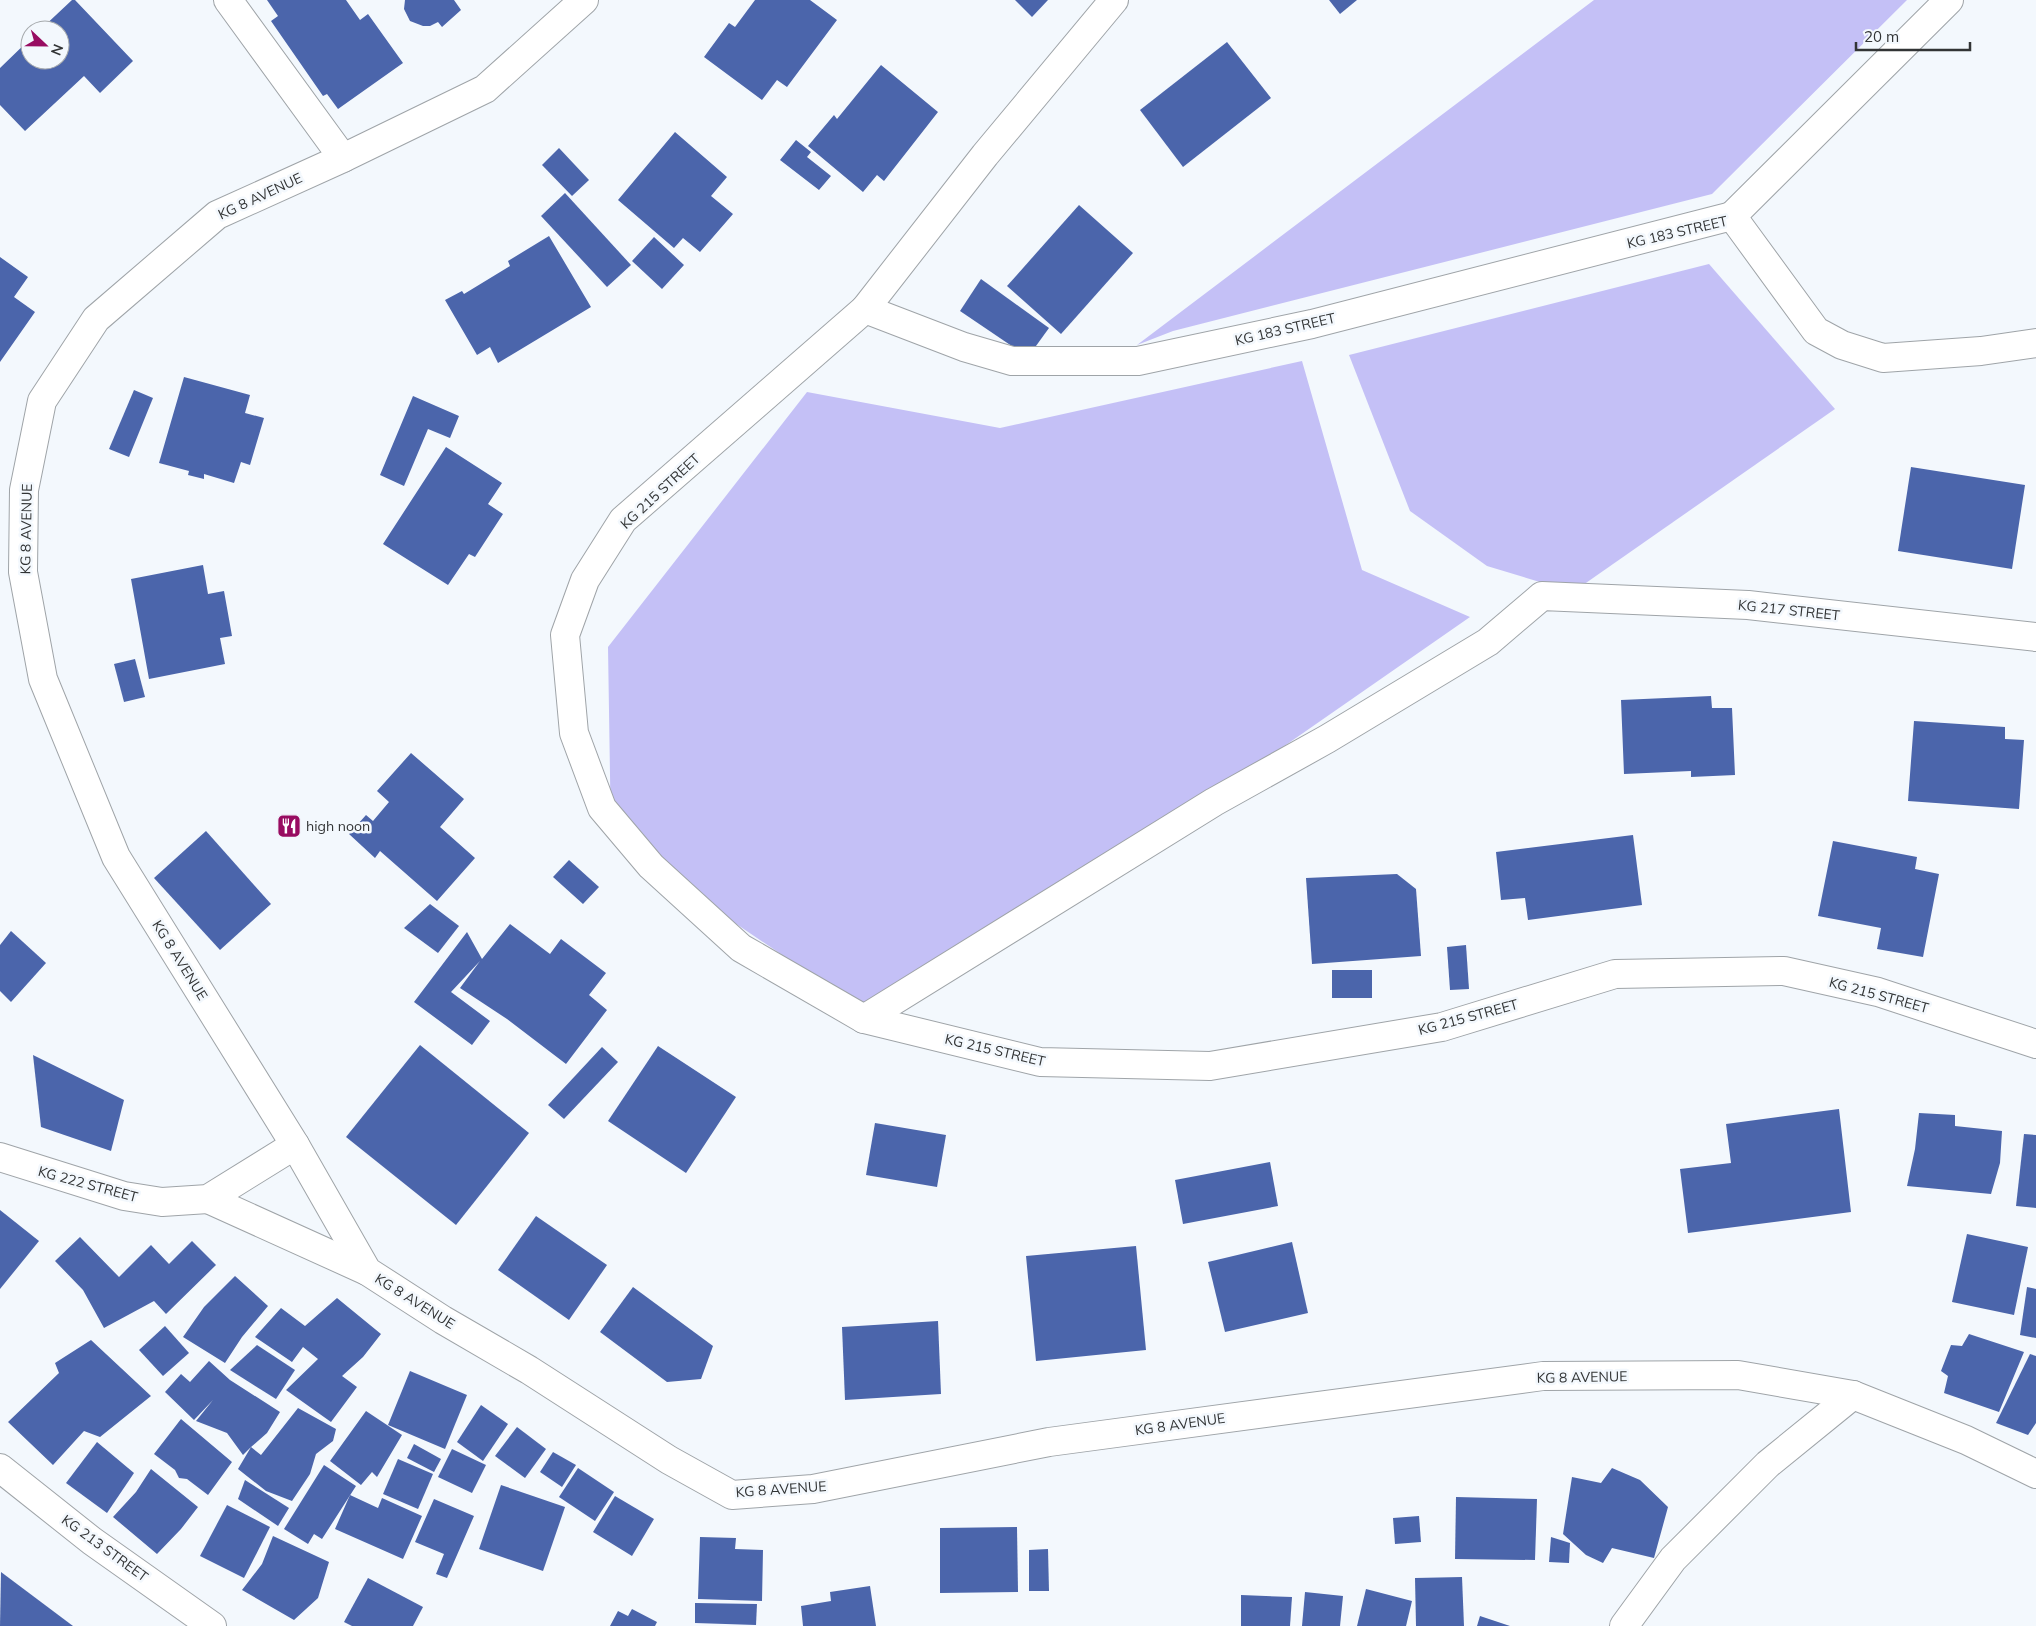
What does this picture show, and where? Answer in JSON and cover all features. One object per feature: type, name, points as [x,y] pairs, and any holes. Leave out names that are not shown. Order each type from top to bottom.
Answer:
[{"type":"street","points":[[228,0],[343,158]]},
{"type":"street","name":"KG 8 AVENUE","points":[[584,0],[485,89],[343,158],[217,215],[96,319],[42,401],[24,490],[23,572],[43,679],[112,848],[295,1145],[367,1270],[669,1460],[732,1495],[813,1489],[1049,1442],[1542,1376],[1738,1375],[1853,1395],[1966,1440],[2036,1474]]},
{"type":"street","points":[[865,309],[985,155],[1114,0]]},
{"type":"street","points":[[1732,216],[1949,0]]},
{"type":"street","name":"KG 183 STREET","points":[[865,309],[964,347],[1012,361],[1138,361],[1312,324],[1732,216],[1816,331],[1842,345],[1883,358],[1981,351],[2036,343]]},
{"type":"street","name":"KG 215 STREET","points":[[865,309],[623,520],[585,580],[565,634],[574,733],[602,808],[650,866],[741,948],[864,1019],[1040,1062],[1210,1066],[1442,1027],[1615,974],[1784,971],[1878,992],[2036,1044]]},
{"type":"street","name":"KG 217 STREET","points":[[864,1019],[1214,802],[1328,739],[1488,642],[1542,596],[1748,605],[2036,637]]},
{"type":"street","name":"KG 222 STREET","points":[[208,1199],[295,1145]]},
{"type":"street","name":"KG 222 STREET","points":[[0,1157],[124,1196],[162,1202],[208,1199],[367,1270]]},
{"type":"street","points":[[1624,1626],[1673,1559],[1768,1464],[1853,1395]]},
{"type":"street","name":"KG 213 STREET","points":[[0,1468],[92,1540],[212,1626]]},
{"type":"shaded area","points":[[1594,0],[1907,0],[1712,194],[1173,331],[1137,345]]},
{"type":"shaded area","points":[[1709,264],[1835,409],[1573,592],[1487,566],[1410,511],[1349,355]]},
{"type":"shaded area","points":[[1302,361],[1362,570],[1470,617],[884,1024],[611,839],[608,647],[807,392],[1000,428]]},
{"type":"building","points":[[72,0],[75,0],[133,61],[100,93],[84,76],[25,131],[0,105],[0,68],[20,49],[20,70],[70,70],[70,20],[51,20]]},
{"type":"building","points":[[267,0],[346,0],[360,20],[368,14],[403,63],[338,109],[327,94],[323,96],[271,21],[278,16]]},
{"type":"building","points":[[405,0],[454,0],[461,10],[442,27],[438,22],[430,26],[423,26],[410,21],[404,9]]},
{"type":"building","points":[[755,0],[810,0],[837,20],[787,87],[777,80],[762,100],[704,57],[729,23],[735,27]]},
{"type":"building","points":[[1015,0],[1048,0],[1032,17]]},
{"type":"building","points":[[1329,0],[1357,0],[1340,14]]},
{"type":"building","points":[[1227,42],[1271,98],[1183,167],[1140,110]]},
{"type":"building","points":[[881,65],[938,112],[884,181],[877,175],[863,192],[808,146],[834,115],[837,119]]},
{"type":"building","points":[[675,132],[727,177],[711,196],[733,214],[700,252],[683,238],[674,248],[618,200]]},
{"type":"building","points":[[796,140],[811,152],[807,157],[831,176],[819,190],[780,160]]},
{"type":"building","points":[[559,148],[589,180],[572,196],[542,165]]},
{"type":"building","points":[[565,193],[631,265],[607,287],[541,216]]},
{"type":"building","points":[[1079,205],[1133,253],[1061,334],[1007,286]]},
{"type":"building","points":[[549,236],[591,307],[498,363],[490,347],[477,355],[445,300],[462,291],[464,294],[510,266],[508,261]]},
{"type":"building","points":[[654,237],[684,265],[662,289],[632,261]]},
{"type":"building","points":[[0,257],[28,277],[14,297],[35,312],[0,362]]},
{"type":"building","points":[[981,279],[1049,328],[1028,357],[960,311]]},
{"type":"building","points":[[184,377],[250,395],[245,413],[264,418],[250,465],[241,462],[234,483],[204,474],[204,479],[188,475],[189,471],[159,463]]},
{"type":"building","points":[[134,390],[153,398],[129,457],[109,449]]},
{"type":"building","points":[[413,396],[459,416],[450,438],[428,429],[404,486],[380,475]]},
{"type":"building","points":[[446,447],[502,483],[488,504],[503,514],[475,557],[469,554],[448,585],[383,544]]},
{"type":"building","points":[[1911,467],[2025,485],[2012,569],[1898,551]]},
{"type":"building","points":[[203,565],[208,594],[224,591],[232,636],[220,638],[225,664],[149,679],[131,579]]},
{"type":"building","points":[[135,659],[145,697],[124,702],[114,664]]},
{"type":"building","points":[[1711,696],[1712,708],[1732,708],[1735,775],[1691,777],[1691,771],[1624,774],[1621,700]]},
{"type":"building","points":[[1914,721],[2005,727],[2005,739],[2024,740],[2019,809],[1908,801]]},
{"type":"building","points":[[411,753],[464,799],[440,827],[475,858],[437,901],[380,851],[375,858],[349,834],[366,815],[373,821],[389,802],[377,791]]},
{"type":"building","points":[[206,831],[271,904],[220,950],[154,878]]},
{"type":"building","points":[[1633,835],[1642,905],[1528,920],[1525,898],[1501,900],[1496,852]]},
{"type":"building","points":[[1833,841],[1917,857],[1915,869],[1939,874],[1923,957],[1877,949],[1881,928],[1818,916]]},
{"type":"building","points":[[569,860],[599,887],[583,904],[553,877]]},
{"type":"building","points":[[1397,874],[1416,889],[1421,956],[1312,964],[1306,878]]},
{"type":"building","points":[[430,904],[459,926],[438,953],[404,928]]},
{"type":"building","points":[[510,924],[550,954],[561,939],[606,973],[589,995],[607,1010],[566,1064],[507,1019],[460,988],[480,961],[451,992],[490,1021],[472,1045],[414,1002],[467,932],[482,959]]},
{"type":"building","points":[[11,931],[46,963],[11,1002],[0,991],[0,945]]},
{"type":"building","points":[[1466,945],[1469,989],[1450,990],[1447,947]]},
{"type":"building","points":[[1332,970],[1372,970],[1372,998],[1332,998]]},
{"type":"building","points":[[420,1045],[529,1133],[456,1225],[346,1137]]},
{"type":"building","points":[[658,1046],[736,1097],[686,1173],[608,1121]]},
{"type":"building","points":[[602,1047],[618,1062],[564,1119],[548,1105]]},
{"type":"building","points":[[33,1055],[124,1100],[111,1151],[41,1127]]},
{"type":"building","points":[[1839,1109],[1851,1212],[1688,1233],[1680,1169],[1731,1163],[1726,1124]]},
{"type":"building","points":[[1919,1113],[1955,1115],[1955,1126],[2002,1131],[2000,1163],[1991,1194],[1907,1186],[1915,1149]]},
{"type":"building","points":[[875,1123],[946,1135],[937,1187],[866,1175]]},
{"type":"building","points":[[2024,1134],[2036,1135],[2036,1208],[2016,1206]]},
{"type":"building","points":[[1270,1162],[1278,1206],[1183,1224],[1175,1180]]},
{"type":"building","points":[[0,1210],[39,1241],[0,1289]]},
{"type":"building","points":[[536,1216],[607,1265],[569,1320],[498,1270]]},
{"type":"building","points":[[1967,1234],[2028,1247],[2014,1315],[1952,1302]]},
{"type":"building","points":[[80,1237],[119,1277],[151,1245],[169,1264],[192,1241],[216,1265],[166,1314],[154,1301],[104,1328],[83,1290],[55,1261]]},
{"type":"building","points":[[1292,1242],[1308,1313],[1225,1332],[1208,1262]]},
{"type":"building","points":[[1136,1246],[1146,1350],[1036,1361],[1026,1256]]},
{"type":"building","points":[[235,1276],[268,1306],[242,1337],[225,1363],[183,1337],[204,1307]]},
{"type":"building","points":[[633,1287],[713,1346],[701,1379],[667,1382],[600,1332]]},
{"type":"building","points":[[2027,1287],[2036,1289],[2036,1338],[2020,1335]]},
{"type":"building","points":[[337,1298],[381,1334],[363,1357],[342,1376],[357,1387],[331,1422],[286,1390],[318,1359],[303,1347],[292,1362],[255,1337],[281,1308],[305,1326]]},
{"type":"building","points":[[938,1321],[941,1394],[845,1400],[842,1327]]},
{"type":"building","points":[[165,1326],[189,1353],[163,1376],[139,1350]]},
{"type":"building","points":[[1969,1334],[2024,1352],[1999,1412],[1944,1393],[1948,1376],[1941,1371],[1951,1345],[1962,1346]]},
{"type":"building","points":[[91,1340],[151,1396],[100,1437],[84,1431],[53,1465],[8,1422],[59,1373],[55,1363]]},
{"type":"building","points":[[257,1345],[295,1370],[276,1399],[230,1370]]},
{"type":"building","points":[[2030,1354],[2036,1356],[2036,1423],[2028,1435],[1996,1423]]},
{"type":"building","points":[[209,1361],[230,1380],[280,1412],[267,1433],[243,1455],[227,1433],[196,1421],[213,1400],[194,1420],[165,1392],[181,1374],[190,1382]]},
{"type":"building","points":[[410,1371],[467,1395],[445,1449],[388,1425]]},
{"type":"building","points":[[481,1405],[508,1424],[483,1461],[457,1442]]},
{"type":"building","points":[[298,1408],[336,1429],[333,1441],[316,1454],[310,1474],[292,1501],[266,1491],[238,1469],[251,1447],[261,1455]]},
{"type":"building","points":[[366,1411],[402,1435],[377,1477],[372,1472],[361,1485],[330,1461]]},
{"type":"building","points":[[181,1419],[232,1462],[208,1495],[187,1479],[179,1478],[175,1470],[154,1454]]},
{"type":"building","points":[[517,1427],[546,1449],[525,1478],[495,1456]]},
{"type":"building","points":[[97,1442],[134,1473],[107,1513],[66,1483]]},
{"type":"building","points":[[414,1444],[441,1459],[434,1472],[407,1458]]},
{"type":"building","points":[[452,1449],[486,1465],[472,1493],[438,1477]]},
{"type":"building","points":[[553,1452],[576,1465],[562,1487],[540,1472]]},
{"type":"building","points":[[398,1459],[433,1474],[418,1509],[383,1494]]},
{"type":"building","points":[[324,1465],[356,1486],[322,1539],[314,1534],[308,1544],[284,1529]]},
{"type":"building","points":[[578,1468],[614,1492],[595,1521],[559,1497]]},
{"type":"building","points":[[1612,1468],[1640,1480],[1668,1507],[1654,1558],[1612,1548],[1603,1563],[1586,1555],[1563,1534],[1572,1477],[1601,1483]]},
{"type":"building","points":[[151,1469],[198,1507],[181,1529],[157,1554],[113,1517],[136,1492]]},
{"type":"building","points":[[245,1480],[289,1508],[278,1526],[238,1499]]},
{"type":"building","points":[[501,1485],[565,1507],[543,1571],[479,1549]]},
{"type":"building","points":[[350,1495],[378,1508],[382,1498],[422,1516],[403,1559],[335,1529]]},
{"type":"building","points":[[615,1496],[654,1519],[632,1556],[593,1532]]},
{"type":"building","points":[[1456,1497],[1537,1499],[1535,1560],[1455,1559]]},
{"type":"building","points":[[434,1499],[474,1516],[447,1578],[436,1574],[444,1554],[415,1542]]},
{"type":"building","points":[[227,1505],[270,1527],[244,1578],[200,1556]]},
{"type":"building","points":[[1419,1516],[1421,1542],[1395,1544],[1393,1518]]},
{"type":"building","points":[[1017,1527],[1018,1592],[940,1593],[940,1528]]},
{"type":"building","points":[[273,1536],[329,1562],[318,1598],[294,1620],[242,1590],[262,1564]]},
{"type":"building","points":[[700,1537],[736,1538],[735,1549],[763,1550],[762,1601],[698,1599]]},
{"type":"building","points":[[1551,1537],[1570,1543],[1569,1563],[1549,1562]]},
{"type":"building","points":[[1048,1549],[1049,1591],[1029,1591],[1029,1550]]},
{"type":"building","points":[[1,1572],[73,1626],[0,1626]]},
{"type":"building","points":[[1462,1577],[1464,1626],[1416,1626],[1415,1578]]},
{"type":"building","points":[[368,1578],[423,1607],[413,1626],[352,1626],[344,1622]]},
{"type":"building","points":[[870,1586],[876,1626],[803,1626],[801,1606],[831,1601],[830,1592]]},
{"type":"building","points":[[1366,1589],[1412,1601],[1406,1626],[1357,1626]]},
{"type":"building","points":[[1305,1592],[1343,1596],[1340,1626],[1302,1626]]},
{"type":"building","points":[[1241,1595],[1292,1597],[1290,1626],[1241,1626]]},
{"type":"building","points":[[695,1603],[757,1604],[756,1625],[695,1623]]},
{"type":"building","points":[[632,1609],[657,1622],[655,1626],[610,1626],[618,1611],[628,1616]]},
{"type":"building","points":[[1480,1616],[1510,1626],[1477,1626]]},
{"type":"place","name":"high noon","points":[[289,826]]}]
